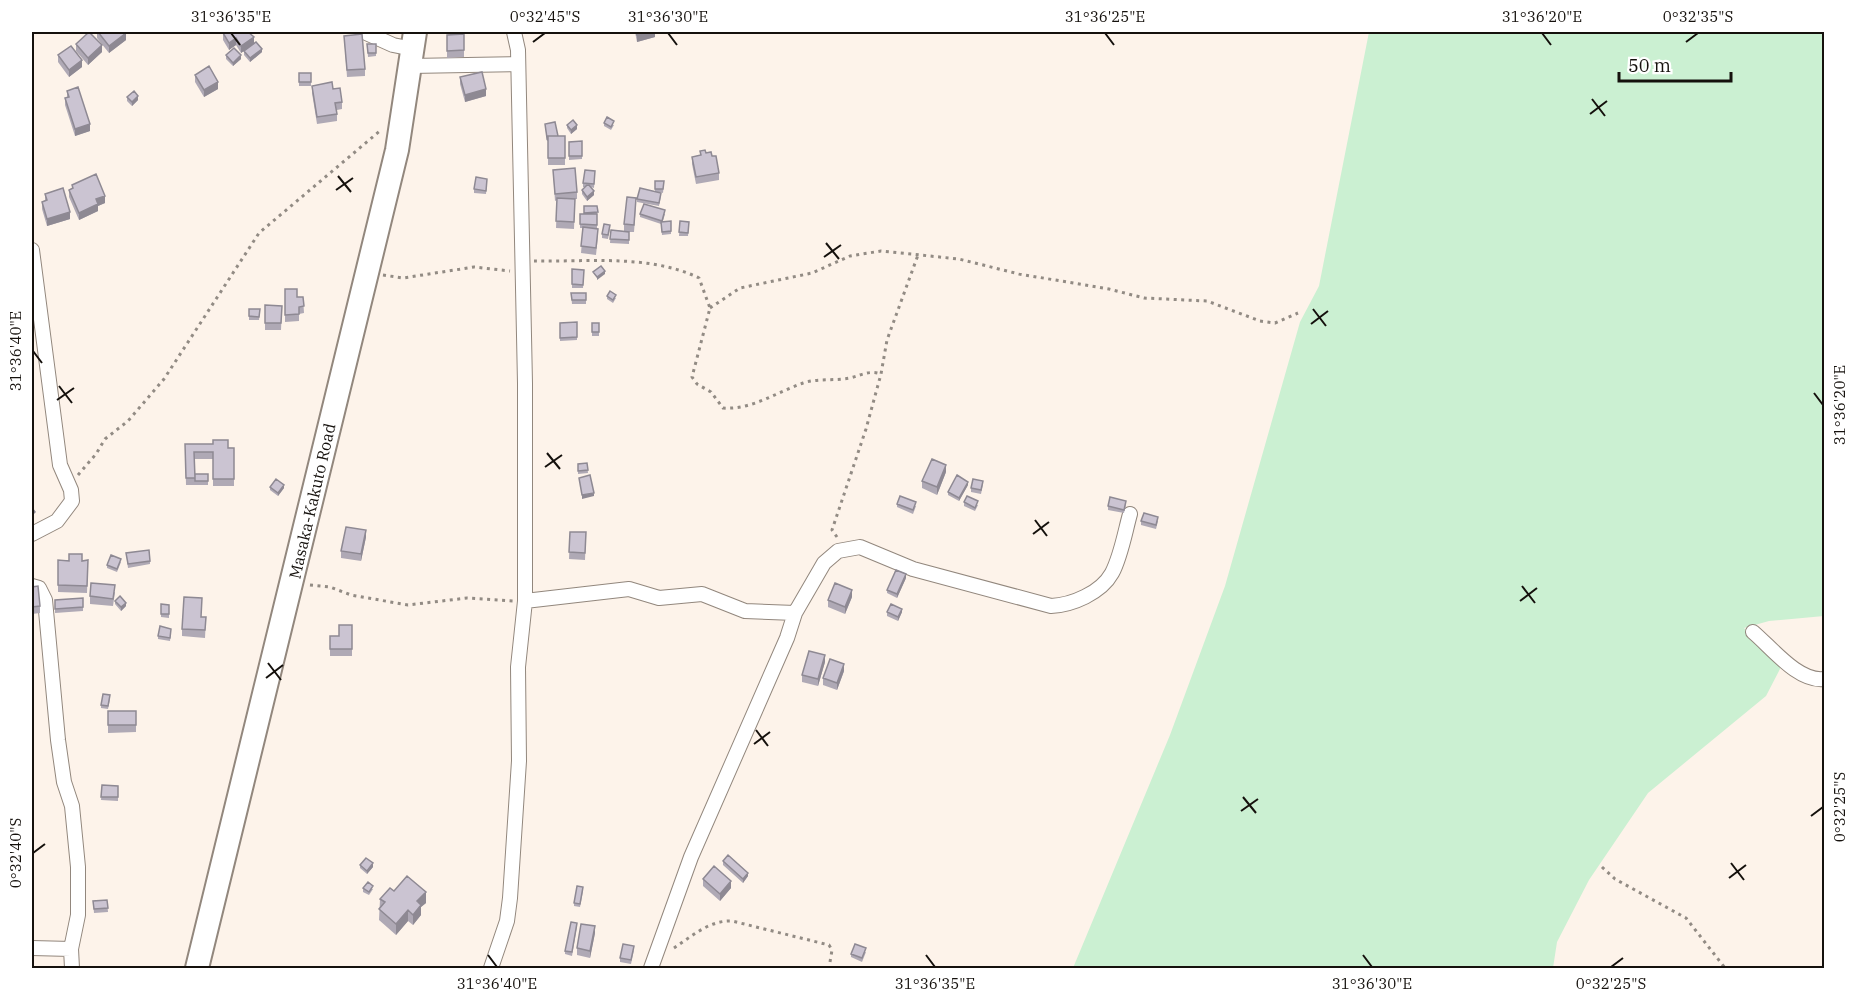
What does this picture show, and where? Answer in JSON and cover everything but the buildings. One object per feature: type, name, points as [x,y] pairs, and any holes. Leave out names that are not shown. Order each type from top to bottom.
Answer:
[{"type":"highway","name":"Masaka-Kakuto Road","points":[[197,969],[397,150],[413,49]]},
{"type":"street","points":[[364,32],[393,45],[517,64]]},
{"type":"street","points":[[491,969],[507,921],[510,898],[519,761],[518,667],[525,601],[525,383],[517,64],[514,32]]},
{"type":"street","points":[[32,250],[60,465],[69,486],[72,501],[57,521],[32,534]]},
{"type":"street","points":[[654,964],[691,857],[787,638],[795,613],[824,563],[838,551],[860,547],[877,552],[913,569],[1051,606],[1068,605],[1102,584],[1112,574],[1130,514]]},
{"type":"street","points":[[32,586],[39,588],[45,600],[58,741],[64,782],[72,806],[78,867],[78,915],[71,949],[72,969]]},
{"type":"street","points":[[525,601],[623,589],[648,597],[672,599],[702,594],[745,610],[795,613]]},
{"type":"street","points":[[1753,632],[1802,674],[1814,680],[1824,679]]},
{"type":"street","points":[[32,948],[71,949]]},
{"type":"path","points":[[69,486],[96,454],[105,439],[129,422],[164,380],[259,233],[403,111]]},
{"type":"path","points":[[710,308],[740,288],[812,273],[850,256],[881,251],[959,258],[1019,274],[1108,289],[1144,298],[1207,301],[1260,321],[1275,323],[1298,313]]},
{"type":"path","points":[[846,550],[832,530],[866,429],[881,374],[886,340],[918,255]]},
{"type":"path","points":[[367,273],[404,278],[474,267],[654,263],[675,268],[699,278],[710,308],[692,378],[697,384],[711,392],[723,408],[732,409],[774,397],[805,382],[848,378],[871,371],[881,374]]},
{"type":"path","points":[[293,583],[330,587],[351,595],[408,605],[467,598],[525,601]]},
{"type":"path","points":[[1602,867],[1615,879],[1686,918],[1725,969]]},
{"type":"path","points":[[654,964],[709,925],[720,920],[829,945],[832,950],[829,969]]},
{"type":"green space","points":[[1369,32],[1824,32],[1824,616],[1769,621],[1744,628],[1782,665],[1766,696],[1648,793],[1589,880],[1557,942],[1553,968],[1073,968],[1170,735],[1225,586],[1300,322],[1319,286]]}]
